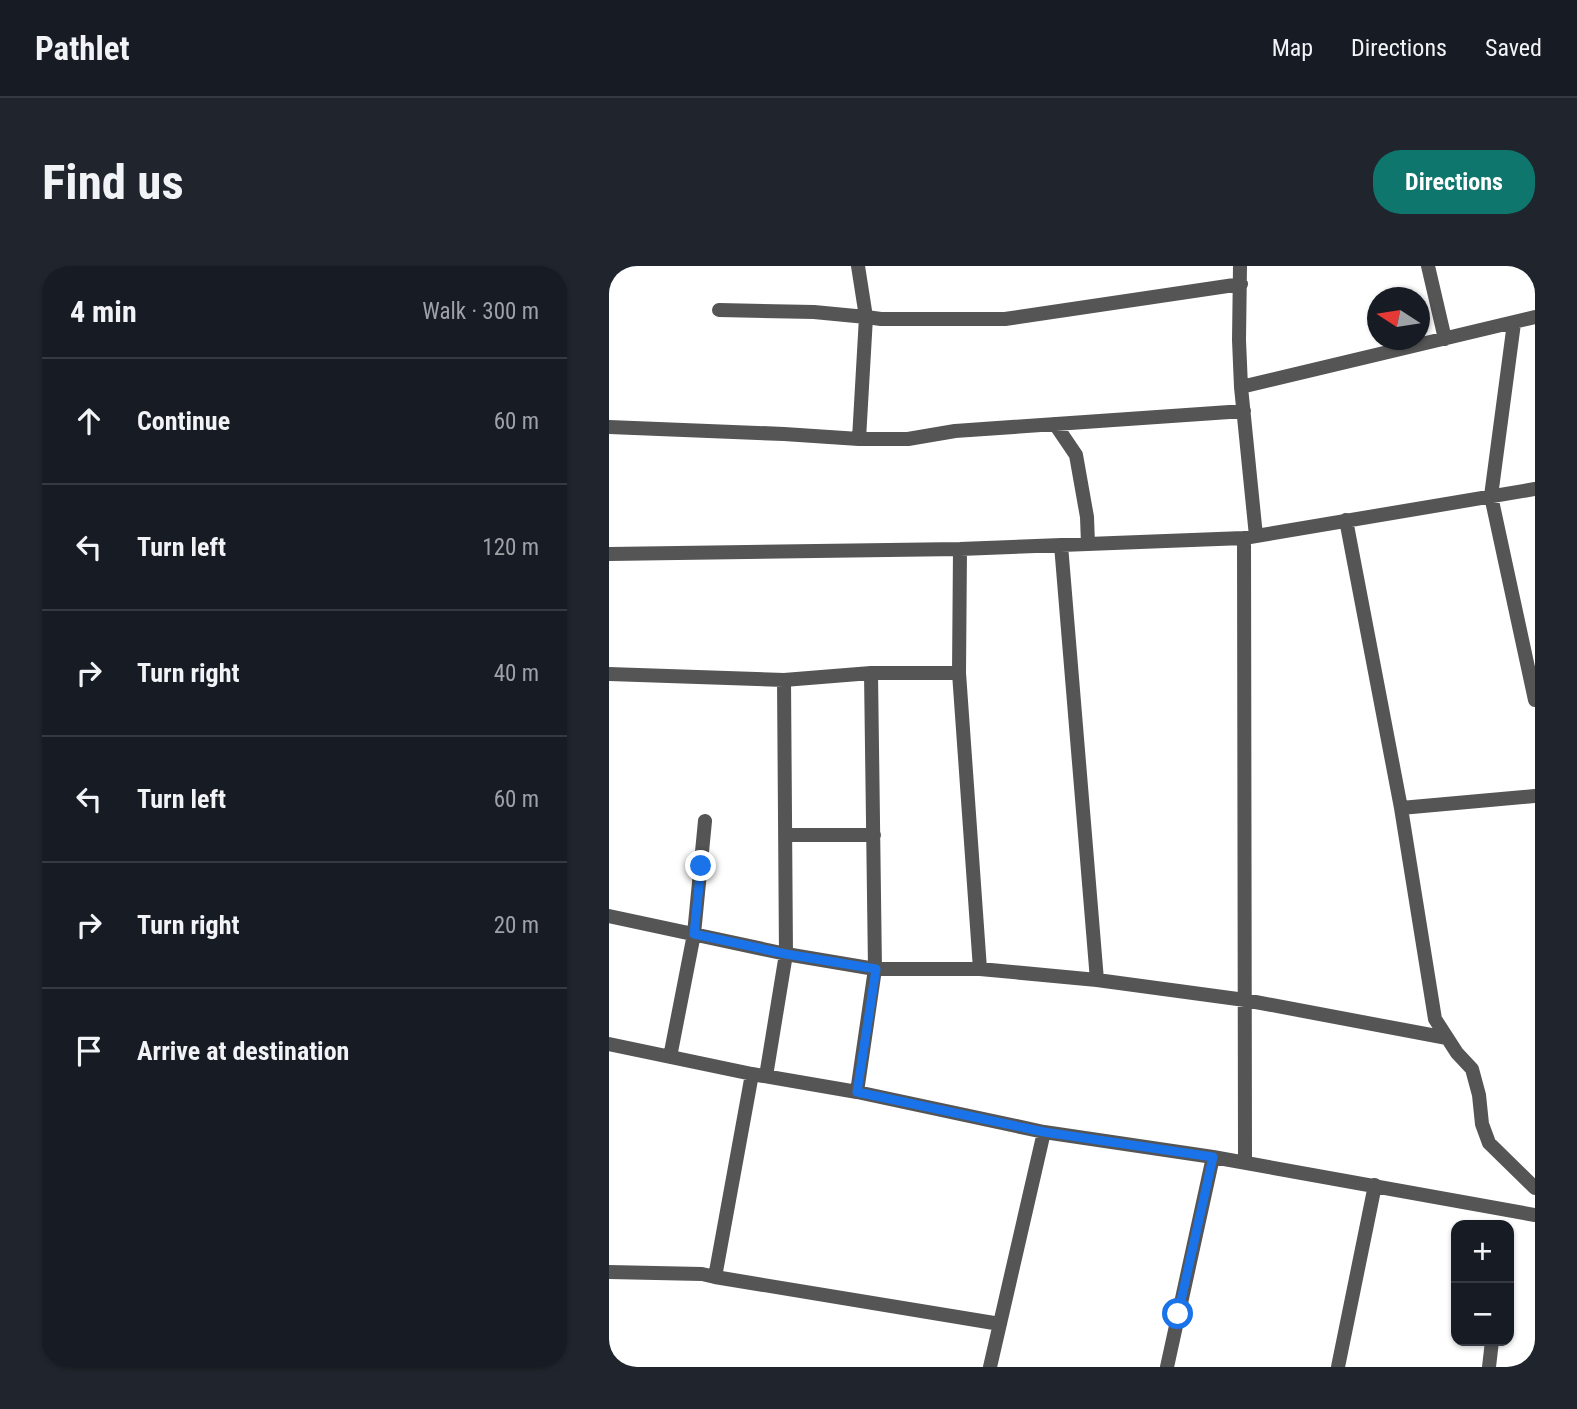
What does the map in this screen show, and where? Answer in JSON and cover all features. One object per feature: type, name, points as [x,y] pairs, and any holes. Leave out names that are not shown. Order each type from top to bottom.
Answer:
[{"type":"street","points":[[858,266],[866,317],[859,439]]},
{"type":"street","points":[[1240,266],[1239,340],[1250,537],[1245,1162]]},
{"type":"street","points":[[1428,266],[1445,340]]},
{"type":"street","points":[[719,310],[814,312],[866,317],[1005,319],[1241,284]]},
{"type":"street","points":[[1241,387],[1535,317]]},
{"type":"street","points":[[1514,323],[1492,496],[1535,700]]},
{"type":"street","points":[[609,427],[908,439],[955,431],[1244,411]]},
{"type":"street","points":[[1055,424],[1076,455],[1087,517],[1088,544]]},
{"type":"street","points":[[609,554],[960,549],[1250,537],[1535,489]]},
{"type":"street","points":[[1346,520],[1401,808],[1435,1019],[1457,1053],[1472,1069],[1479,1095],[1482,1124],[1489,1143],[1535,1188]]},
{"type":"street","points":[[1061,545],[1097,981]]},
{"type":"street","points":[[960,549],[959,673],[980,969]]},
{"type":"street","points":[[609,674],[784,680],[871,673],[959,673]]},
{"type":"street","points":[[857,1092],[876,969],[871,673]]},
{"type":"street","points":[[715,1277],[786,954],[784,680]]},
{"type":"street","points":[[1401,808],[1535,796]]},
{"type":"street","points":[[670,1057],[694,934],[705,821]]},
{"type":"street","points":[[786,835],[874,835]]},
{"type":"street","points":[[609,916],[786,954],[876,969],[980,969],[1097,981],[1245,1000],[1447,1038]]},
{"type":"street","points":[[609,1044],[857,1092],[1044,1132],[1245,1162],[1375,1185],[1505,1218],[1535,1215]]},
{"type":"street","points":[[990,1367],[1044,1132]]},
{"type":"street","points":[[1167,1367],[1213,1157]]},
{"type":"street","points":[[1338,1367],[1375,1185]]},
{"type":"street","points":[[609,1272],[702,1274],[1000,1324]]},
{"type":"street","points":[[1489,1367],[1491,1346]]},
{"type":"route","points":[[701,866],[694,934],[786,954],[876,969],[857,1092],[1044,1132],[1213,1157],[1178,1314]]}]
